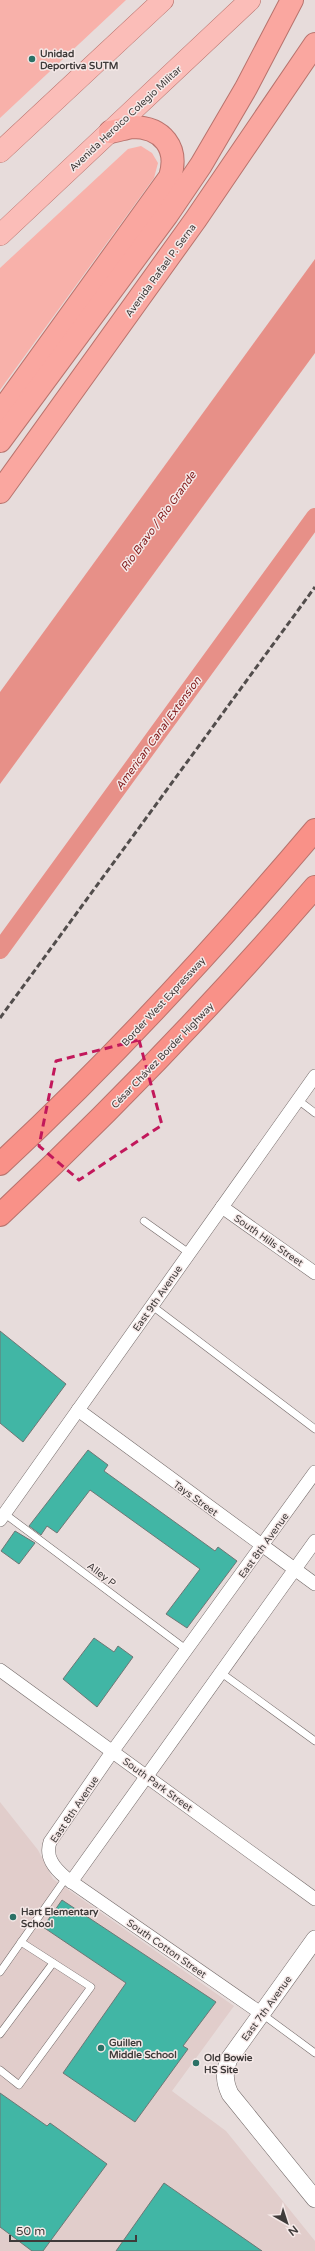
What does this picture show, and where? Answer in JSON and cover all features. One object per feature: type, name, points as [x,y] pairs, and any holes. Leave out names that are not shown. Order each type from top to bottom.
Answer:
[{"type":"highway","points":[[0,441],[167,215],[205,159],[246,88],[292,0]]},
{"type":"highway","name":"Avenida Rafael P. Serna","points":[[0,492],[192,225],[315,44]]},
{"type":"highway","points":[[0,413],[170,177],[174,156],[170,146],[161,137],[141,128],[131,127],[110,132]]},
{"type":"highway","name":"Border West Expressway","points":[[0,1164],[72,1096],[162,1004],[245,912],[315,830]]},
{"type":"highway","name":"César Chávez Border Highway","points":[[0,1215],[126,1093],[252,960],[315,887]]},
{"type":"main road","points":[[0,152],[9,139],[163,0]]},
{"type":"main road","name":"Avenida Heroico Colegio Militar","points":[[0,235],[250,0]]},
{"type":"main road","points":[[0,212],[32,206]]},
{"type":"street","name":"East 9th Avenue","points":[[2,1517],[315,1076]]},
{"type":"street","name":"South Hills Street","points":[[222,1207],[315,1273]]},
{"type":"street","name":"Tays Street","points":[[78,1410],[315,1584]]},
{"type":"street","name":"East 8th Avenue","points":[[69,1880],[50,1860],[48,1851],[50,1842],[112,1752],[315,1472]]},
{"type":"street","points":[[69,1880],[148,1776],[220,1672],[315,1541]]},
{"type":"street","name":"South Park Street","points":[[0,1670],[112,1752],[148,1776],[315,1899]]},
{"type":"street","name":"South Cotton Street","points":[[69,1880],[262,2014]]},
{"type":"street","name":"East 7th Avenue","points":[[315,1939],[229,2059],[225,2069],[225,2080],[230,2094],[315,2199]]},
{"type":"lane","points":[[298,1100],[315,1113]]},
{"type":"lane","points":[[144,1221],[189,1252]]},
{"type":"lane","points":[[151,1305],[315,1429]]},
{"type":"lane","name":"Alley P","points":[[2,1517],[187,1650]]},
{"type":"lane","points":[[220,1672],[315,1741]]},
{"type":"lane","points":[[0,1972],[21,1942],[69,1880]]},
{"type":"lane","points":[[0,2070],[19,2084],[91,1987],[21,1942]]},
{"type":"lane","points":[[0,2034],[53,1963]]},
{"type":"lane","points":[[262,2014],[315,2053]]},
{"type":"highlighted area","points":[[139,1040],[162,1125],[79,1180],[39,1146],[56,1061]]},
{"type":"shaded area","name":"Unidad Deportiva SUTM","points":[[0,0],[126,0],[0,118]]},
{"type":"shaded area","points":[[141,146],[152,153],[158,163],[154,178],[0,390],[0,268],[128,149]]},
{"type":"shaded area","name":"Guillen Middle School","points":[[0,1802],[38,1850],[53,1879],[234,2006],[172,2091],[226,2131],[315,2241],[315,2251],[0,2251]]},
{"type":"water","name":"Río Bravo / Rio Grande","points":[[315,259],[315,353],[0,784],[0,692]]},
{"type":"building","points":[[0,1331],[66,1384],[23,1442],[0,1423]]},
{"type":"building","points":[[88,1450],[108,1465],[104,1471],[215,1551],[218,1547],[237,1561],[187,1628],[166,1614],[200,1569],[90,1490],[57,1533],[47,1526],[41,1535],[29,1526]]},
{"type":"building","points":[[15,1531],[35,1543],[19,1564],[1,1551]]},
{"type":"building","points":[[94,1638],[114,1652],[118,1646],[133,1657],[97,1707],[63,1679]]},
{"type":"building","points":[[62,1900],[216,2002],[183,2046],[188,2049],[135,2122],[63,2073],[126,1983],[43,1927]]},
{"type":"building","points":[[0,2093],[47,2126],[50,2123],[107,2164],[43,2251],[32,2251],[0,2227]]},
{"type":"building","points":[[164,2183],[262,2251],[116,2251]]},
{"type":"waterway","name":"American Canal Extension","points":[[0,950],[315,517]]},
{"type":"railway","points":[[0,1018],[315,587]]},
{"type":"place","name":"Unidad Deportiva SUTM","points":[[32,59]]},
{"type":"place","name":"Hart Elementary School","points":[[13,1917]]},
{"type":"place","name":"Guillen Middle School","points":[[101,2048]]},
{"type":"place","name":"Old Bowie HS Site","points":[[196,2063]]}]
